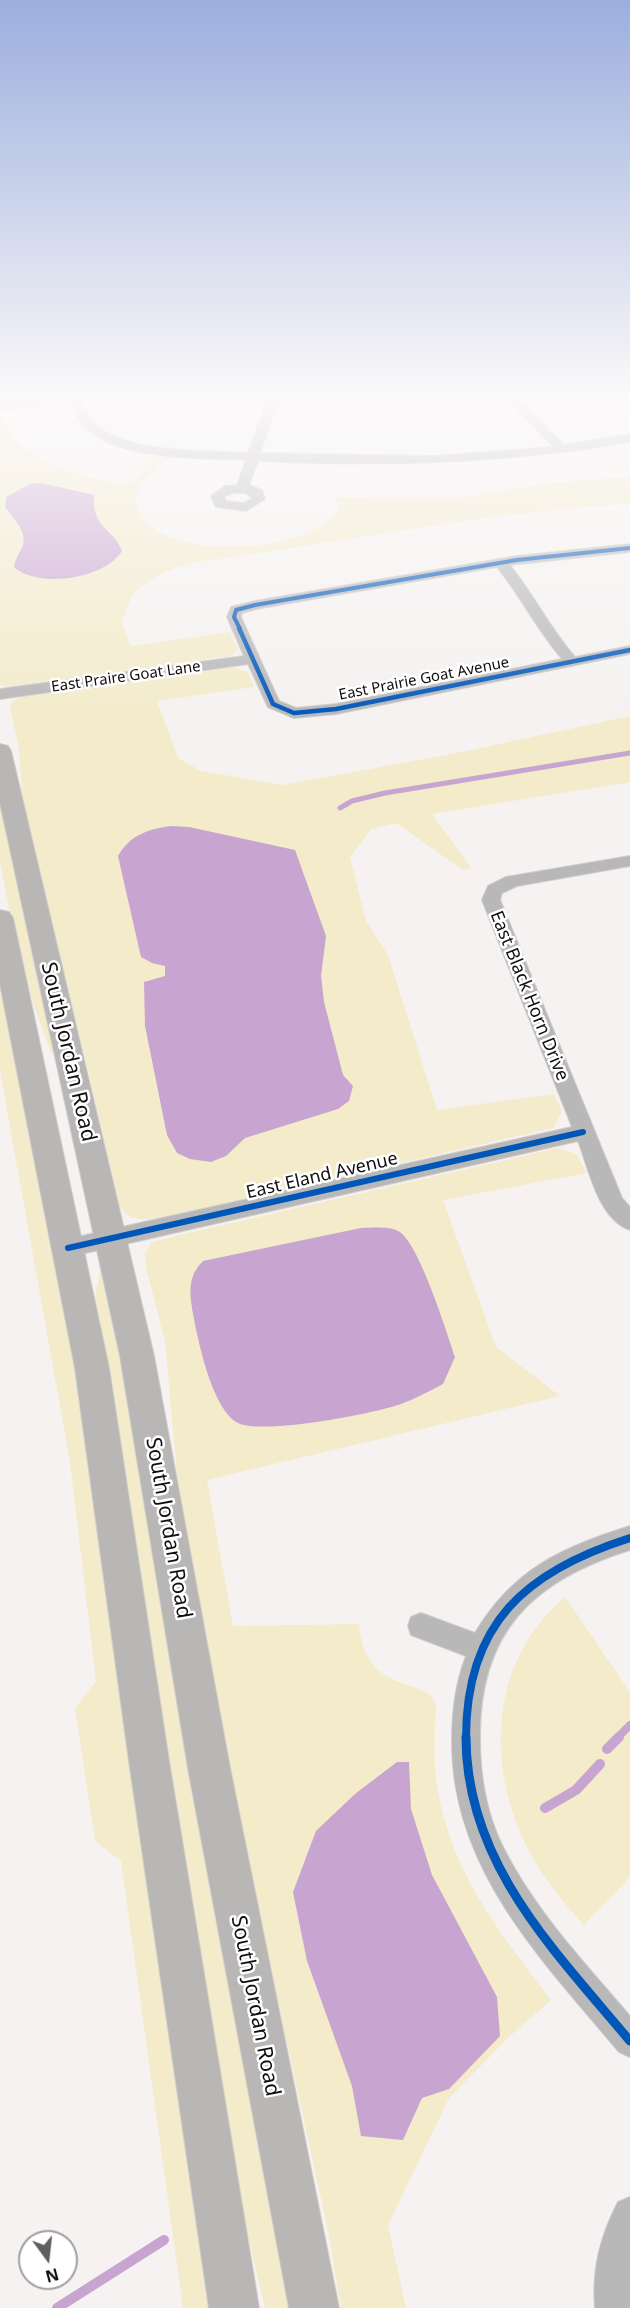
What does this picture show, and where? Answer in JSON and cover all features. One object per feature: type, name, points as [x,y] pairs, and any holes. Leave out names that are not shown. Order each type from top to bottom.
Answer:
[{"type":"main road","name":"South Jordan Road","points":[[0,752],[39,931],[112,1239],[161,1487],[209,1768],[314,2308]]},
{"type":"main road","name":"South Jordan Road","points":[[0,918],[68,1248],[102,1431],[149,1761],[234,2308]]},
{"type":"street","points":[[501,563],[630,548]]},
{"type":"street","points":[[501,563],[521,588],[546,633],[572,662]]},
{"type":"street","name":"East Prairie Goat Avenue","points":[[501,563],[232,609],[273,704],[282,716],[363,705],[630,650]]},
{"type":"street","name":"East Praire Goat Lane","points":[[0,694],[253,659]]},
{"type":"street","name":"East Black Horn Drive","points":[[628,1231],[613,1203],[583,1132],[492,908],[486,887],[630,861]]},
{"type":"street","name":"East Eland Avenue","points":[[68,1248],[583,1132]]},
{"type":"street","points":[[630,1538],[587,1550],[538,1579],[501,1615],[481,1648],[467,1697],[465,1745],[470,1791],[483,1837],[519,1903],[630,2041]]},
{"type":"street","points":[[421,1626],[481,1648]]},
{"type":"street","points":[[613,2308],[611,2262],[616,2244],[630,2214]]},
{"type":"shaded area","points":[[0,505],[137,505],[152,528],[176,539],[206,545],[240,547],[273,543],[303,535],[327,522],[340,505],[613,505],[490,517],[182,566],[159,575],[133,595],[122,621],[131,646],[230,632],[238,649],[231,656],[8,687],[0,685]]},
{"type":"shaded area","points":[[5,505],[94,505],[99,522],[118,543],[122,551],[113,561],[101,568],[71,578],[39,578],[25,574],[14,567],[23,545],[23,535]]},
{"type":"shaded area","points":[[233,667],[248,672],[254,687],[157,701],[178,758],[201,771],[283,785],[462,752],[630,716],[630,782],[432,814],[471,868],[463,870],[396,823],[371,829],[350,857],[366,921],[388,955],[437,1110],[554,1094],[562,1112],[553,1128],[160,1218],[137,1219],[127,1214],[119,1205],[83,1048],[45,906],[22,799],[19,748],[10,708],[12,702],[21,696]]},
{"type":"shaded area","points":[[0,800],[56,1051],[51,1053],[26,983],[8,902],[0,862]]},
{"type":"shaded area","points":[[172,826],[189,827],[295,850],[326,936],[321,976],[324,1002],[343,1075],[353,1086],[349,1101],[338,1109],[245,1138],[226,1156],[211,1162],[190,1159],[177,1153],[167,1135],[145,1026],[144,982],[165,976],[165,966],[141,957],[118,856],[128,843],[140,834]]},
{"type":"shaded area","points":[[0,982],[62,1294],[93,1482],[212,2308],[183,2308],[121,1861],[95,1841],[75,1708],[96,1681],[70,1462],[0,1071]]},
{"type":"shaded area","points":[[558,1148],[576,1154],[587,1173],[443,1200],[496,1347],[560,1396],[207,1480],[233,1626],[359,1624],[364,1647],[372,1663],[383,1674],[430,1695],[436,1704],[435,1769],[440,1803],[449,1835],[461,1864],[492,1920],[551,2000],[509,2037],[449,2098],[388,2225],[406,2308],[341,2308],[328,2231],[250,1874],[178,1485],[165,1341],[146,1268],[145,1253],[152,1242],[175,1236]]},
{"type":"shaded area","points":[[361,1228],[385,1228],[398,1231],[406,1238],[423,1268],[455,1357],[443,1384],[401,1404],[344,1418],[293,1425],[251,1426],[238,1423],[222,1407],[210,1381],[201,1352],[190,1293],[197,1268],[203,1261]]},
{"type":"shaded area","points":[[104,1269],[294,2308],[265,2308],[242,2211],[94,1302],[100,1270]]},
{"type":"shaded area","points":[[565,1597],[630,1692],[630,1877],[584,1925],[551,1886],[534,1860],[518,1827],[507,1792],[501,1757],[502,1721],[508,1687],[520,1654],[539,1624]]},
{"type":"shaded area","points":[[397,1762],[409,1762],[411,1809],[432,1875],[497,1997],[500,2036],[449,2089],[422,2098],[403,2140],[361,2136],[352,2086],[307,1961],[293,1892],[316,1831],[355,1794]]},
{"type":"waterway","points":[[340,808],[352,801],[385,793],[630,753]]},
{"type":"waterway","points":[[617,1738],[630,1725]]},
{"type":"waterway","points":[[607,1749],[619,1737]]},
{"type":"waterway","points":[[545,1808],[576,1790],[600,1764]]},
{"type":"waterway","points":[[57,2308],[164,2240]]},
{"type":"cycle path","points":[[630,548],[517,560],[255,605],[236,610],[234,617],[273,704],[294,713],[336,709],[630,650]]},
{"type":"cycle path","points":[[68,1248],[583,1132]]},
{"type":"cycle path","points":[[630,1538],[591,1550],[557,1567],[527,1588],[503,1613],[485,1642],[472,1675],[466,1713],[466,1754],[469,1781],[478,1821],[493,1859],[506,1884],[538,1931],[630,2041]]}]
